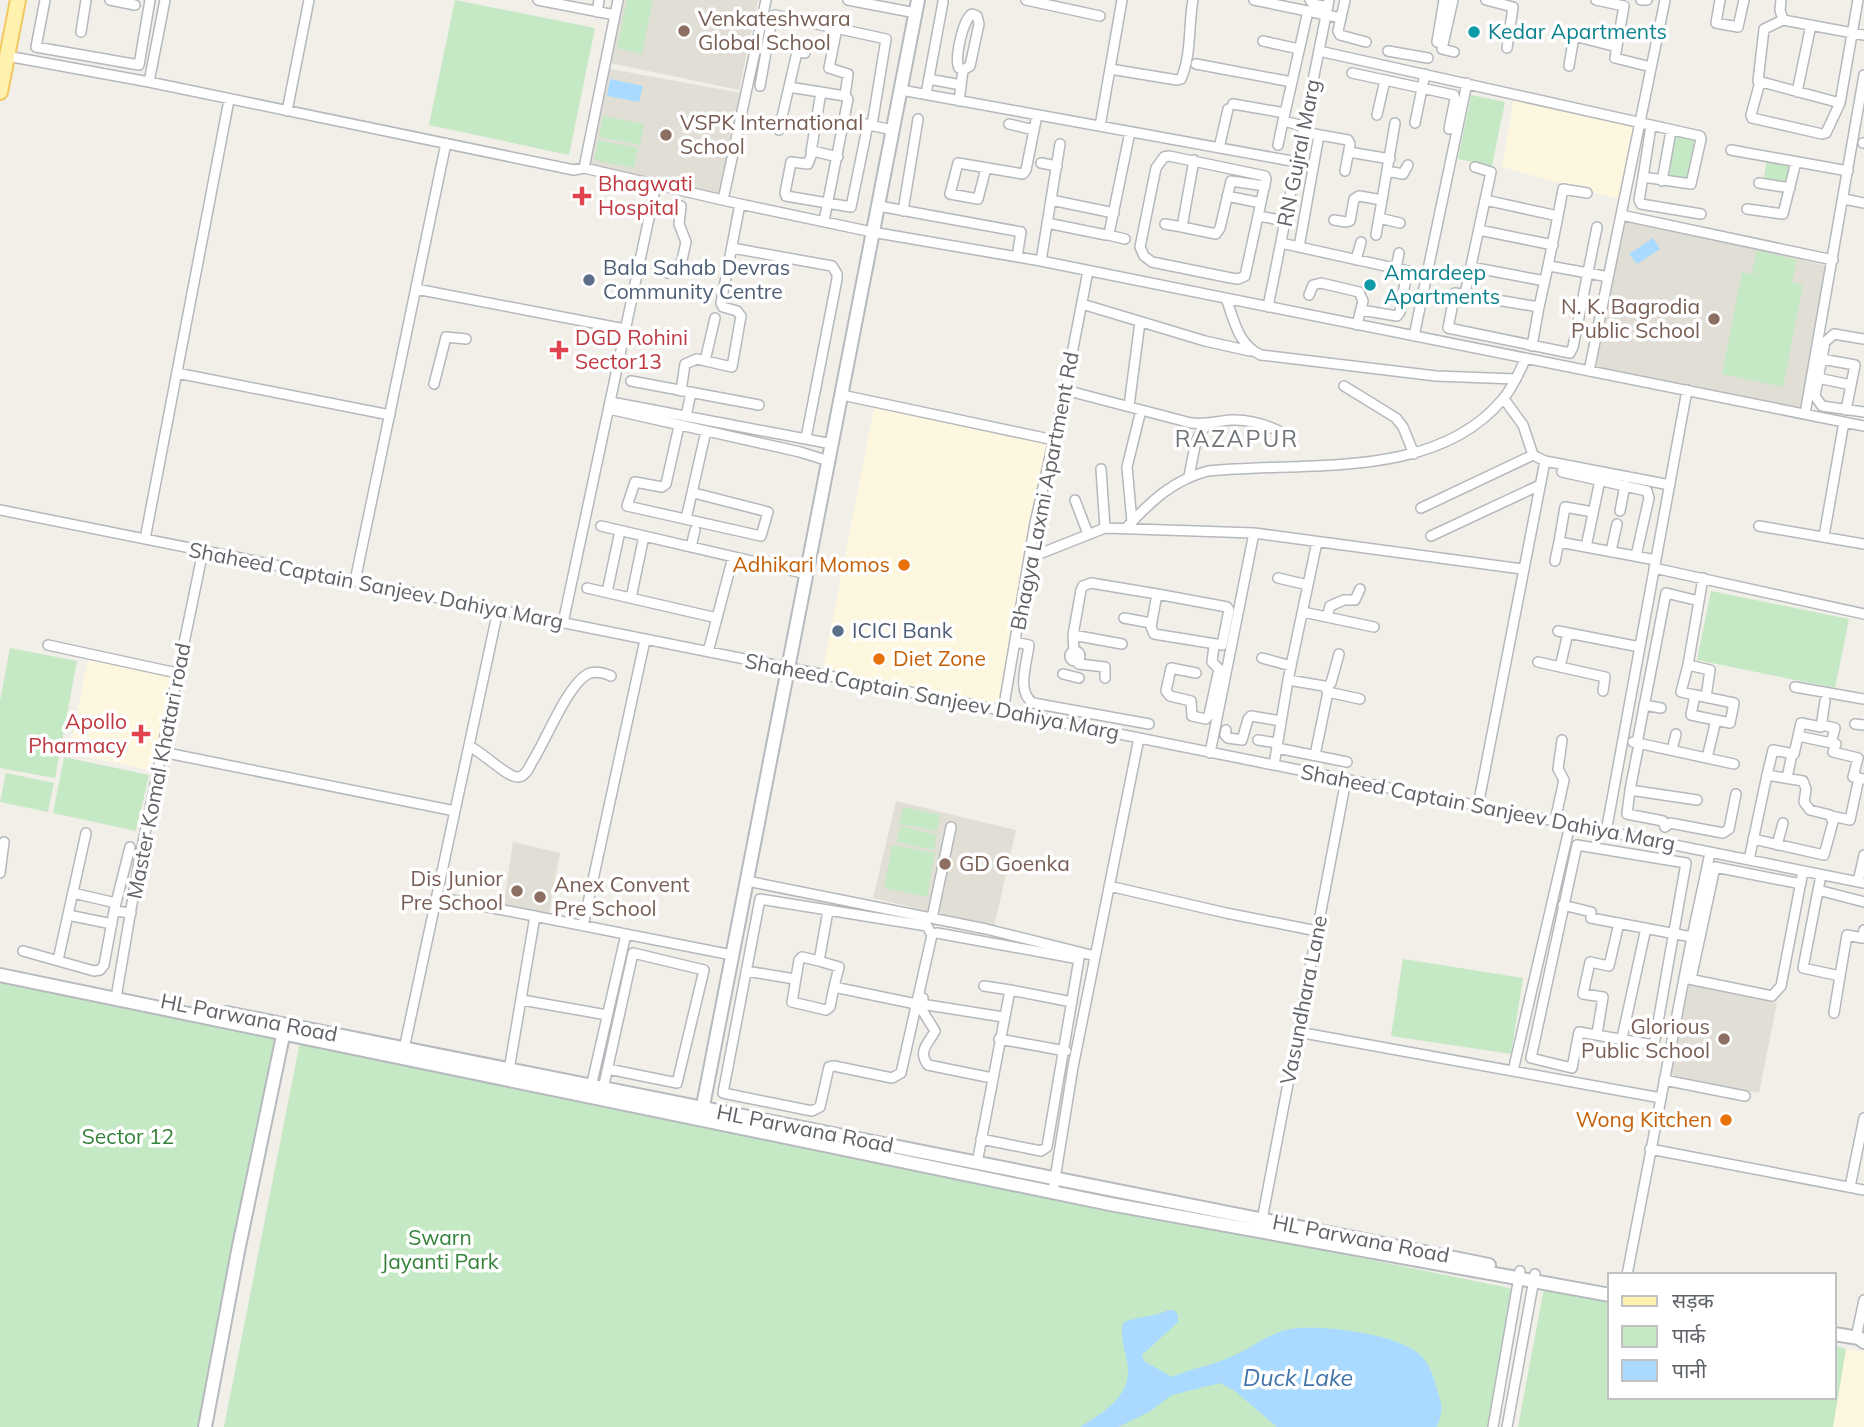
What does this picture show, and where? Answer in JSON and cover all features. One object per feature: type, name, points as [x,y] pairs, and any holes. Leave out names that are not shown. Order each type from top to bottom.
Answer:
[{"type":"main road","points":[[0,92],[18,0]]},
{"type":"street","points":[[45,0],[36,47],[139,65],[150,0]]},
{"type":"street","points":[[81,33],[86,0]]},
{"type":"street","points":[[110,0],[135,5]]},
{"type":"street","points":[[149,82],[166,0]]},
{"type":"street","points":[[287,111],[309,0]]},
{"type":"street","points":[[538,0],[574,3],[597,12],[615,15]]},
{"type":"street","points":[[597,12],[599,0]]},
{"type":"street","points":[[584,168],[618,0]]},
{"type":"street","points":[[723,200],[766,0]]},
{"type":"street","points":[[848,0],[894,5],[916,13]]},
{"type":"street","points":[[702,1114],[918,0]]},
{"type":"street","points":[[1026,0],[1069,5],[1100,16]]},
{"type":"street","points":[[1100,126],[1122,0]]},
{"type":"street","points":[[1110,69],[1181,79],[1191,37],[1188,26],[1193,0]]},
{"type":"street","points":[[1254,0],[1308,12],[1328,7]]},
{"type":"street","points":[[1310,0],[1313,4],[1328,7],[1341,18]]},
{"type":"street","points":[[1345,0],[1340,35],[1366,42]]},
{"type":"street","points":[[1437,42],[1444,0]]},
{"type":"street","points":[[1453,0],[1442,49],[1454,52]]},
{"type":"street","points":[[1486,0],[1513,7],[1507,48]]},
{"type":"street","points":[[1596,0],[1624,6],[1615,58],[1651,67]]},
{"type":"street","points":[[1641,0],[1647,0]]},
{"type":"street","points":[[1589,371],[1665,0]]},
{"type":"street","points":[[1720,0],[1716,23],[1738,27],[1744,0]]},
{"type":"street","points":[[1781,0],[1783,20]]},
{"type":"street","points":[[1760,82],[1752,118],[1826,133],[1840,103],[1858,0]]},
{"type":"street","points":[[926,94],[943,2]]},
{"type":"street","name":"RN Gujral Marg","points":[[1268,307],[1328,7]]},
{"type":"street","points":[[1278,145],[1308,12]]},
{"type":"street","points":[[972,14],[977,16],[979,24],[970,66],[963,70],[959,68],[957,61],[965,20],[972,14]]},
{"type":"street","points":[[760,86],[773,16],[884,38],[887,41],[852,205],[849,208],[785,194],[790,163],[793,161],[808,164],[821,92]]},
{"type":"street","points":[[1840,103],[1760,82],[1757,77],[1764,29],[1783,20],[1864,36]]},
{"type":"street","points":[[1797,92],[1811,25]]},
{"type":"street","points":[[824,221],[848,99],[845,96],[848,74],[829,68],[837,28]]},
{"type":"street","points":[[1569,66],[1574,36],[1617,47]]},
{"type":"street","points":[[1263,41],[1299,49]]},
{"type":"street","points":[[1319,51],[1696,135],[1701,139],[1691,184],[1643,177]]},
{"type":"street","points":[[1388,51],[1428,58]]},
{"type":"street","points":[[779,130],[786,90],[797,52],[805,53]]},
{"type":"street","points":[[1408,71],[1412,55]]},
{"type":"street","points":[[7,56],[149,82],[574,170],[584,168],[872,232],[1041,261],[1864,426]]},
{"type":"street","points":[[1196,64],[1292,82]]},
{"type":"street","points":[[959,101],[963,70]]},
{"type":"street","points":[[1352,73],[1455,96],[1449,129]]},
{"type":"street","points":[[1415,123],[1425,74]]},
{"type":"street","points":[[1805,414],[1864,75]]},
{"type":"street","points":[[929,79],[961,85]]},
{"type":"street","points":[[1377,115],[1385,80]]},
{"type":"street","points":[[1414,336],[1467,83]]},
{"type":"street","points":[[789,87],[845,96]]},
{"type":"street","points":[[901,90],[1297,162]]},
{"type":"street","points":[[145,540],[229,100]]},
{"type":"street","points":[[1219,148],[1231,106],[1284,117],[1303,129],[1348,140],[1349,152],[1345,171]]},
{"type":"street","points":[[986,169],[978,199],[950,194],[957,164],[1023,174],[1037,115]]},
{"type":"street","points":[[845,120],[893,130]]},
{"type":"street","points":[[903,211],[919,120]]},
{"type":"street","points":[[1376,235],[1395,123]]},
{"type":"street","points":[[1009,124],[1034,130]]},
{"type":"street","points":[[1651,126],[1639,200],[1641,204],[1701,214]]},
{"type":"street","points":[[1662,180],[1671,131]]},
{"type":"street","points":[[1108,235],[1130,132]]},
{"type":"street","points":[[1299,247],[1320,135]]},
{"type":"street","points":[[355,582],[446,143]]},
{"type":"street","points":[[1041,261],[1060,144]]},
{"type":"street","points":[[1731,150],[1848,171]]},
{"type":"street","points":[[811,152],[838,157]]},
{"type":"street","points":[[1349,152],[1390,159]]},
{"type":"street","points":[[1164,157],[1262,173],[1266,180],[1265,186],[1248,273],[1242,278],[1231,278],[1147,259],[1140,247],[1158,164],[1164,157]]},
{"type":"street","points":[[1182,228],[1194,160]]},
{"type":"street","points":[[1747,209],[1783,214],[1796,162]]},
{"type":"street","points":[[1041,163],[1057,166]]},
{"type":"street","points":[[1387,172],[1403,174],[1408,165]]},
{"type":"street","points":[[1465,294],[1491,171],[1475,167]]},
{"type":"street","points":[[1165,224],[1218,233],[1233,180],[1265,186]]},
{"type":"street","points":[[1759,183],[1790,188]]},
{"type":"street","points":[[563,623],[656,185]]},
{"type":"street","points":[[1532,346],[1563,189],[1587,193]]},
{"type":"street","points":[[1227,196],[1261,203]]},
{"type":"street","points":[[1334,220],[1350,221],[1354,199],[1359,196],[1382,201]]},
{"type":"street","points":[[1844,199],[1864,203]]},
{"type":"street","points":[[1051,200],[1114,213]]},
{"type":"street","points":[[1485,200],[1558,216]]},
{"type":"street","points":[[685,416],[685,364],[697,359],[732,367],[741,316],[737,311],[723,307],[721,303],[740,204]]},
{"type":"street","points":[[667,273],[678,268],[686,242],[679,224],[681,206]]},
{"type":"street","points":[[878,206],[1021,232],[1017,257]]},
{"type":"street","points":[[1621,215],[1833,260]]},
{"type":"street","points":[[1259,216],[1285,221]]},
{"type":"street","points":[[1379,218],[1400,223]]},
{"type":"street","points":[[1047,223],[1125,239]]},
{"type":"street","points":[[1539,307],[1455,293],[1448,328],[1567,354],[1571,352],[1597,227]]},
{"type":"street","points":[[1479,230],[1553,245]]},
{"type":"street","points":[[1356,260],[1361,242]]},
{"type":"street","points":[[1281,243],[1417,273]]},
{"type":"street","points":[[732,248],[832,266],[835,269],[837,279],[806,438]]},
{"type":"street","points":[[1396,268],[1399,253]]},
{"type":"street","points":[[1548,266],[1608,277]]},
{"type":"street","points":[[1471,267],[1545,281]]},
{"type":"street","name":"Bhagya Laxmi Apartment Rd","points":[[1003,711],[1030,558],[1088,271]]},
{"type":"street","points":[[1309,295],[1313,285],[1321,283],[1359,292],[1363,298],[1357,325]]},
{"type":"street","points":[[1361,310],[1397,316],[1405,283]]},
{"type":"street","points":[[416,289],[625,329]]},
{"type":"street","points":[[1226,298],[1243,343],[1251,351]]},
{"type":"street","points":[[1082,304],[1261,355],[1436,376],[1516,379]]},
{"type":"street","points":[[705,361],[715,318]]},
{"type":"street","points":[[1129,407],[1140,321]]},
{"type":"street","points":[[1864,339],[1834,334],[1825,342],[1815,396],[1822,406],[1864,412]]},
{"type":"street","points":[[434,384],[446,337],[466,339]]},
{"type":"street","points":[[1129,525],[1163,492],[1189,476],[1229,468],[1354,463],[1414,454],[1466,432],[1483,419],[1504,399],[1526,358]]},
{"type":"street","points":[[1822,359],[1860,366],[1851,385],[1846,410]]},
{"type":"street","points":[[177,373],[390,415]]},
{"type":"street","points":[[1818,378],[1851,385]]},
{"type":"street","points":[[631,381],[759,405]]},
{"type":"street","points":[[1344,386],[1396,418],[1403,427],[1414,454]]},
{"type":"street","points":[[1065,390],[1174,420],[1206,425],[1230,420],[1248,421],[1263,423],[1281,432]]},
{"type":"street","points":[[1606,832],[1687,390]]},
{"type":"street","points":[[842,395],[1054,440]]},
{"type":"street","points":[[1504,399],[1523,425],[1533,455],[1545,461],[1670,485]]},
{"type":"street","points":[[610,406],[685,416],[832,444]]},
{"type":"street","points":[[610,406],[679,426],[800,452],[829,461]]},
{"type":"street","points":[[1129,525],[1127,467],[1141,410]]},
{"type":"street","points":[[1824,536],[1844,422]]},
{"type":"street","points":[[1189,476],[1196,441],[1206,425]]},
{"type":"street","points":[[679,426],[666,484],[662,487],[635,482],[627,506],[761,536],[768,512],[694,493]]},
{"type":"street","points":[[687,519],[706,432]]},
{"type":"street","points":[[1421,508],[1533,455]]},
{"type":"street","points":[[1478,806],[1545,461]]},
{"type":"street","points":[[1101,469],[1105,528]]},
{"type":"street","points":[[1562,472],[1644,489],[1649,494],[1636,556]]},
{"type":"street","points":[[1586,547],[1600,480]]},
{"type":"street","points":[[1431,536],[1540,485]]},
{"type":"street","points":[[1620,511],[1625,485]]},
{"type":"street","points":[[1075,500],[1088,534]]},
{"type":"street","points":[[1555,561],[1565,507],[1593,512]]},
{"type":"street","name":"Shaheed Captain Sanjeev Dahiya Marg","points":[[0,510],[1861,883]]},
{"type":"street","points":[[1611,551],[1618,524]]},
{"type":"street","points":[[1030,558],[1105,528],[1129,525],[1254,533],[1522,569]]},
{"type":"street","points":[[601,526],[807,574]]},
{"type":"street","points":[[1759,526],[1864,544]]},
{"type":"street","points":[[691,547],[695,530]]},
{"type":"street","points":[[607,592],[620,531]]},
{"type":"street","points":[[1210,753],[1254,533]]},
{"type":"street","points":[[631,598],[644,536]]},
{"type":"street","points":[[1559,541],[1636,556],[1703,579],[1864,614]]},
{"type":"street","points":[[1274,765],[1288,680],[1317,542]]},
{"type":"street","name":"Master Komal Khatari road","points":[[117,992],[202,551]]},
{"type":"street","points":[[708,652],[733,557]]},
{"type":"street","points":[[1278,578],[1308,585]]},
{"type":"street","points":[[1695,695],[1691,715],[1730,723],[1734,703],[1682,692],[1703,579]]},
{"type":"street","points":[[1079,678],[1065,674],[1074,657],[1073,635],[1081,590],[1086,584],[1157,594],[1228,608],[1224,643],[1214,646],[1159,636],[1152,632],[1157,594]]},
{"type":"street","points":[[587,588],[717,618]]},
{"type":"street","points":[[1327,617],[1330,606],[1343,600],[1355,600],[1360,589]]},
{"type":"street","points":[[1662,843],[1665,827],[1663,821],[1626,814],[1666,593],[1699,601]]},
{"type":"street","points":[[404,1049],[498,610]]},
{"type":"street","points":[[1303,612],[1374,627]]},
{"type":"street","points":[[1124,618],[1151,624]]},
{"type":"street","points":[[1560,667],[1563,632],[1640,647]]},
{"type":"street","points":[[1073,635],[1122,644]]},
{"type":"street","points":[[583,926],[645,639]]},
{"type":"street","points":[[1015,642],[1030,645],[1023,690],[1027,699],[1033,703],[1149,724]]},
{"type":"street","points":[[48,645],[177,673]]},
{"type":"street","points":[[1196,673],[1171,668],[1166,691],[1170,696],[1191,701],[1192,716],[1206,719],[1219,669],[1212,662],[1214,646]]},
{"type":"street","points":[[1315,755],[1327,690],[1339,653]]},
{"type":"street","points":[[1074,657],[1079,664],[1105,667],[1105,678]]},
{"type":"street","points":[[1262,659],[1291,666]]},
{"type":"street","points":[[1538,662],[1605,677],[1603,691]]},
{"type":"street","points":[[1688,665],[1710,670],[1706,697]]},
{"type":"street","points":[[469,746],[479,750],[509,775],[516,778],[523,776],[576,684],[593,672],[611,676]]},
{"type":"street","points":[[1288,680],[1360,699]]},
{"type":"street","points":[[1795,687],[1864,699]]},
{"type":"street","points":[[1822,725],[1825,701]]},
{"type":"street","points":[[1644,705],[1661,708]]},
{"type":"street","points":[[1226,730],[1227,738],[1239,741],[1242,740],[1251,716],[1281,721]]},
{"type":"street","points":[[1707,758],[1716,720]]},
{"type":"street","points":[[1787,778],[1801,723],[1835,728],[1831,743]]},
{"type":"street","points":[[1672,750],[1676,734]]},
{"type":"street","points":[[1767,775],[1802,781],[1806,789],[1804,802],[1810,810],[1850,820],[1861,778],[1853,777],[1861,759],[1833,752],[1836,744],[1798,736]]},
{"type":"street","points":[[1053,1191],[1076,1052],[1139,738]]},
{"type":"street","points":[[1258,740],[1347,762]]},
{"type":"street","points":[[1555,821],[1564,780],[1558,769],[1562,740]]},
{"type":"street","points":[[1622,742],[1637,746],[1734,765],[1672,750],[1637,746]]},
{"type":"street","points":[[1749,860],[1773,750],[1792,754]]},
{"type":"street","points":[[162,752],[455,811]]},
{"type":"street","name":"Vasundhara Lane","points":[[1262,1220],[1346,780]]},
{"type":"street","points":[[1630,790],[1697,800]]},
{"type":"street","points":[[1665,827],[1670,823],[1723,833],[1729,829],[1736,794]]},
{"type":"street","points":[[1754,839],[1824,855],[1833,822],[1830,816]]},
{"type":"street","points":[[1777,845],[1783,823]]},
{"type":"street","points":[[1513,1071],[1570,825]]},
{"type":"street","points":[[723,1093],[812,1111],[820,1107],[829,1067],[892,1079],[898,1077],[937,933],[936,919],[951,827]]},
{"type":"street","points":[[58,960],[86,833]]},
{"type":"street","points":[[0,873],[4,842]]},
{"type":"street","points":[[1577,845],[1686,863],[1654,1045],[1580,1032],[1572,1068],[1531,1058],[1563,905],[1577,845]]},
{"type":"street","points":[[23,951],[94,971],[100,970],[104,965],[130,847]]},
{"type":"street","points":[[1687,979],[1692,937],[1710,853]]},
{"type":"street","points":[[1861,883],[1864,855]]},
{"type":"street","points":[[1628,1273],[1664,1080],[1715,867],[1801,884]]},
{"type":"street","points":[[1687,979],[1772,996],[1778,992],[1782,986],[1803,871]]},
{"type":"street","points":[[1821,875],[1802,968],[1840,976]]},
{"type":"street","points":[[747,881],[1055,944],[1095,956]]},
{"type":"street","points":[[1110,886],[1317,931]]},
{"type":"street","points":[[1818,890],[1864,902]]},
{"type":"street","points":[[73,893],[131,913]]},
{"type":"street","points":[[744,895],[927,926],[932,935],[919,1004],[932,1023],[934,1031],[924,1048],[926,1063],[992,1079]]},
{"type":"street","points":[[436,897],[732,955]]},
{"type":"street","points":[[719,1111],[760,899]]},
{"type":"street","points":[[1563,905],[1591,912],[1591,918],[1692,937]]},
{"type":"street","points":[[819,961],[828,911]]},
{"type":"street","points":[[68,915],[112,923]]},
{"type":"street","points":[[509,1070],[536,916]]},
{"type":"street","points":[[1597,1034],[1604,997],[1583,994],[1590,962],[1609,966],[1619,923]]},
{"type":"street","points":[[1622,1038],[1646,928]]},
{"type":"street","points":[[1834,1013],[1847,936],[1862,938],[1864,930]]},
{"type":"street","points":[[937,933],[1077,957],[1080,965],[1062,1050],[1047,1147],[1041,1151],[981,1139]]},
{"type":"street","points":[[597,1088],[607,1015],[626,934]]},
{"type":"street","points":[[597,1088],[608,1069],[633,953],[705,970],[677,1083],[608,1069]]},
{"type":"street","points":[[800,958],[839,967],[830,1007],[826,1010],[792,1002],[795,979],[800,958]]},
{"type":"street","name":"HL Parwana Road","points":[[0,968],[288,1031],[404,1049],[597,1088],[702,1114],[719,1111],[1054,1177],[1535,1278],[1608,1287]]},
{"type":"street","points":[[746,971],[795,979]]},
{"type":"street","points":[[0,975],[702,1114],[1110,1204],[1520,1275],[1493,1427]]},
{"type":"street","points":[[1534,981],[1547,984]]},
{"type":"street","points":[[984,986],[1073,1002]]},
{"type":"street","points":[[834,987],[1003,1017]]},
{"type":"street","points":[[977,1163],[1010,990]]},
{"type":"street","points":[[522,1000],[607,1015]]},
{"type":"street","points":[[205,1427],[238,1251],[288,1031]]},
{"type":"street","points":[[213,1427],[288,1031]]},
{"type":"street","points":[[1298,1032],[1661,1098]]},
{"type":"street","points":[[999,1039],[1076,1052]]},
{"type":"street","points":[[1664,1080],[1745,1096]]},
{"type":"street","points":[[1850,1187],[1864,1118]]},
{"type":"street","points":[[1650,1149],[1864,1190]]},
{"type":"street","points":[[1507,1427],[1535,1278],[1608,1295]]},
{"type":"street","points":[[1836,1334],[1861,1339],[1864,1300]]},
{"type":"shaded area","name":"Venkateshwara Global School","points":[[623,0],[758,0],[739,90],[610,63]]},
{"type":"shaded area","name":"VSPK International School","points":[[605,68],[747,94],[723,200],[589,170]]},
{"type":"shaded area","points":[[1515,93],[1639,123],[1619,199],[1502,167]]},
{"type":"shaded area","name":"N. K. Bagrodia Public School","points":[[1626,217],[1832,267],[1805,414],[1595,372]]},
{"type":"shaded area","points":[[874,408],[1049,443],[998,704],[823,669]]},
{"type":"shaded area","points":[[88,659],[172,677],[153,771],[69,753]]},
{"type":"shaded area","name":"GD Goenka","points":[[896,801],[1016,830],[994,927],[873,898]]},
{"type":"shaded area","points":[[513,842],[560,853],[548,918],[503,908]]},
{"type":"shaded area","name":"Glorious Public School","points":[[1689,985],[1777,1003],[1759,1093],[1671,1075]]},
{"type":"shaded area","points":[[1846,1349],[1864,1352],[1864,1427],[1833,1427]]},
{"type":"green space","points":[[455,0],[595,28],[569,155],[429,125]]},
{"type":"green space","points":[[627,0],[653,0],[642,54],[617,48]]},
{"type":"green space","points":[[1471,95],[1505,102],[1492,166],[1458,159]]},
{"type":"green space","points":[[603,116],[644,124],[640,145],[599,137]]},
{"type":"green space","points":[[1674,135],[1698,139],[1690,183],[1666,178]]},
{"type":"green space","points":[[598,140],[638,148],[634,168],[594,160]]},
{"type":"green space","points":[[1767,159],[1790,163],[1786,182],[1764,178]]},
{"type":"green space","points":[[1757,250],[1797,260],[1792,282],[1803,285],[1783,387],[1722,374],[1742,272],[1767,277],[1752,273]]},
{"type":"green space","points":[[1711,591],[1849,619],[1835,688],[1697,660]]},
{"type":"green space","points":[[10,648],[77,661],[55,778],[0,768],[0,701]]},
{"type":"green space","points":[[64,757],[149,775],[136,831],[53,813]]},
{"type":"green space","points":[[6,773],[54,783],[48,812],[0,802]]},
{"type":"green space","points":[[903,807],[940,815],[937,831],[899,824]]},
{"type":"green space","points":[[900,826],[937,835],[934,850],[897,842]]},
{"type":"green space","points":[[892,845],[935,853],[927,897],[884,888]]},
{"type":"green space","points":[[1403,959],[1523,978],[1511,1054],[1391,1036]]},
{"type":"green space","name":"Sector 12","points":[[0,980],[277,1035],[202,1427],[0,1427]]},
{"type":"green space","name":"Swarn Jayanti Park","points":[[300,1042],[1519,1290],[1493,1427],[224,1427]]},
{"type":"green space","points":[[1544,1288],[1608,1302],[1608,1399],[1836,1399],[1836,1346],[1846,1349],[1833,1427],[1518,1427]]},
{"type":"water","points":[[610,79],[643,86],[639,102],[607,96]]},
{"type":"water","points":[[1653,238],[1660,249],[1637,264],[1629,254]]},
{"type":"water","name":"Duck Lake","points":[[1174,1310],[1178,1315],[1178,1322],[1142,1355],[1144,1361],[1172,1377],[1228,1358],[1290,1329],[1340,1329],[1398,1342],[1413,1349],[1431,1371],[1441,1407],[1437,1427],[1277,1427],[1235,1391],[1220,1383],[1172,1395],[1149,1412],[1118,1427],[1080,1427],[1108,1408],[1122,1393],[1128,1373],[1122,1337],[1123,1323]]},
{"type":"place","name":"Venkateshwara Global School","points":[[684,31]]},
{"type":"place","name":"Kedar Apartments","points":[[1474,32]]},
{"type":"place","name":"VSPK International School","points":[[666,135]]},
{"type":"place","name":"Bhagwati Hospital","points":[[582,196]]},
{"type":"place","name":"Bala Sahab Devras Community Centre","points":[[589,280]]},
{"type":"place","name":"Amardeep Apartments","points":[[1370,285]]},
{"type":"place","name":"N. K. Bagrodia Public School","points":[[1714,319]]},
{"type":"place","name":"DGD Rohini Sector13","points":[[559,350]]},
{"type":"place","name":"Adhikari Momos","points":[[904,565]]},
{"type":"place","name":"ICICI Bank","points":[[838,631]]},
{"type":"place","name":"Diet Zone","points":[[879,659]]},
{"type":"place","name":"Apollo Pharmacy","points":[[141,734]]},
{"type":"place","name":"GD Goenka","points":[[945,864]]},
{"type":"place","name":"Dis Junior Pre School","points":[[517,891]]},
{"type":"place","name":"Anex Convent Pre School","points":[[540,897]]},
{"type":"place","name":"Glorious Public School","points":[[1724,1039]]},
{"type":"place","name":"Wong Kitchen","points":[[1726,1120]]},
{"type":"district","name":"RAZAPUR","points":[[1237,439]]}]
